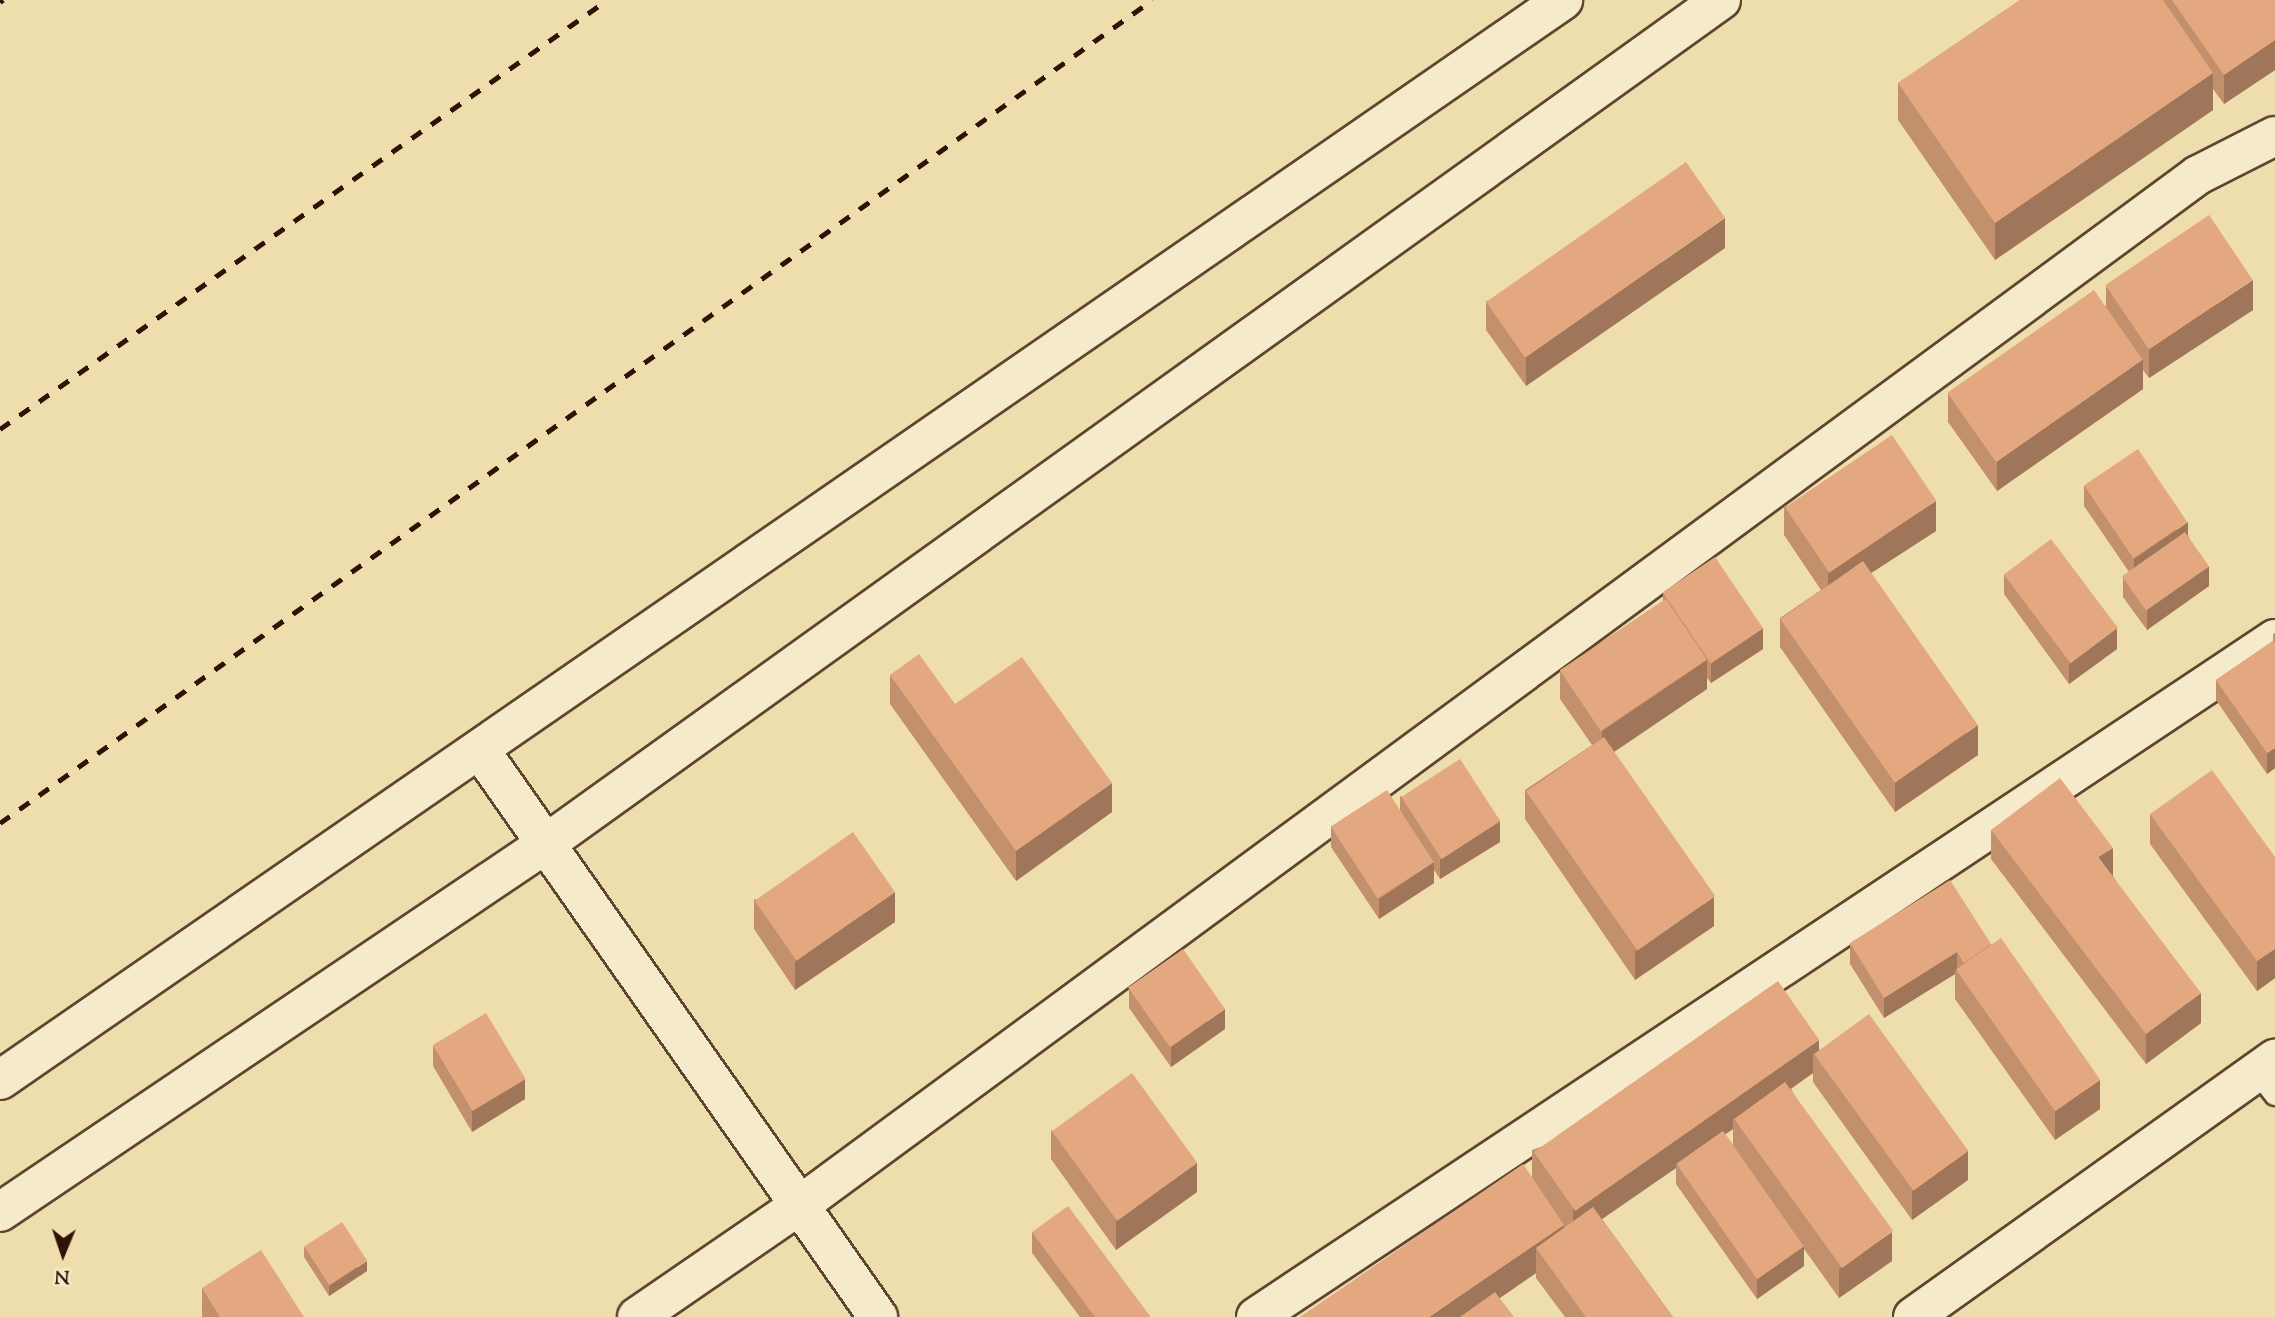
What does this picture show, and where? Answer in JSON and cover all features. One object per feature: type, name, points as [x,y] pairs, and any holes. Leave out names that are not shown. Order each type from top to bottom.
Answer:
[{"type":"street","points":[[0,1080],[1563,0]]},
{"type":"street","points":[[0,1212],[544,845],[1721,0]]},
{"type":"street","points":[[637,1317],[800,1205],[2198,174],[2275,136]]},
{"type":"street","points":[[1256,1317],[2275,639]]},
{"type":"street","points":[[480,750],[544,845],[878,1317]]},
{"type":"street","points":[[1913,1317],[2269,1074]]},
{"type":"building","points":[[2020,0],[2163,0],[2213,73],[1995,223],[1898,83]]},
{"type":"building","points":[[2172,0],[2275,0],[2275,40],[2224,75]]},
{"type":"building","points":[[1686,162],[1725,218],[1525,358],[1486,302]]},
{"type":"building","points":[[2209,215],[2253,280],[2149,350],[2105,285]]},
{"type":"building","points":[[2094,290],[2143,360],[1996,462],[1947,393]]},
{"type":"building","points":[[1892,435],[1936,500],[1829,573],[1785,507]]},
{"type":"building","points":[[2138,449],[2187,522],[2133,558],[2084,485]]},
{"type":"building","points":[[2185,532],[2209,566],[2146,611],[2122,576]]},
{"type":"building","points":[[2051,539],[2118,628],[2071,663],[2004,575]]},
{"type":"building","points":[[1715,557],[1763,628],[1711,664],[1663,592]]},
{"type":"building","points":[[1863,561],[1978,725],[1895,783],[1780,619]]},
{"type":"building","points":[[1666,599],[1707,660],[1601,731],[1560,671]]},
{"type":"building","points":[[2273,641],[2275,748],[2267,753],[2216,680]]},
{"type":"building","points":[[919,654],[955,704],[1022,657],[1112,783],[1016,851],[890,675]]},
{"type":"building","points":[[1604,737],[1715,896],[1637,950],[1526,791]]},
{"type":"building","points":[[1460,759],[1500,821],[1442,859],[1401,797]]},
{"type":"building","points":[[2212,770],[2275,857],[2275,949],[2257,961],[2150,814]]},
{"type":"building","points":[[2060,778],[2113,848],[2098,857],[2201,993],[2146,1034],[1991,830]]},
{"type":"building","points":[[1387,790],[1434,862],[1378,899],[1331,826]]},
{"type":"building","points":[[853,832],[895,892],[797,961],[755,901]]},
{"type":"building","points":[[1950,880],[1991,944],[1964,963],[1957,952],[1884,998],[1850,943]]},
{"type":"building","points":[[2001,938],[2100,1080],[2055,1111],[1956,970]]},
{"type":"building","points":[[1183,949],[1225,1009],[1170,1047],[1128,987]]},
{"type":"building","points":[[1778,981],[1819,1040],[1575,1211],[1534,1152]]},
{"type":"building","points":[[486,1013],[526,1079],[473,1111],[433,1045]]},
{"type":"building","points":[[1869,1014],[1968,1151],[1913,1191],[1814,1054]]},
{"type":"building","points":[[1132,1073],[1197,1163],[1117,1221],[1052,1131]]},
{"type":"building","points":[[1785,1082],[1893,1231],[1842,1268],[1734,1119]]},
{"type":"building","points":[[1723,1131],[1804,1247],[1757,1279],[1676,1164]]},
{"type":"building","points":[[1523,1164],[1564,1225],[1429,1317],[1300,1317]]},
{"type":"building","points":[[1068,1206],[1149,1317],[1095,1317],[1032,1232]]},
{"type":"building","points":[[1593,1207],[1673,1317],[1586,1317],[1536,1248]]},
{"type":"building","points":[[342,1222],[367,1261],[329,1285],[304,1247]]},
{"type":"building","points":[[261,1250],[304,1317],[220,1317],[202,1288]]},
{"type":"building","points":[[1495,1292],[1514,1317],[1460,1317]]},
{"type":"railway","points":[[0,429],[607,0]]},
{"type":"railway","points":[[0,823],[1152,0]]}]
